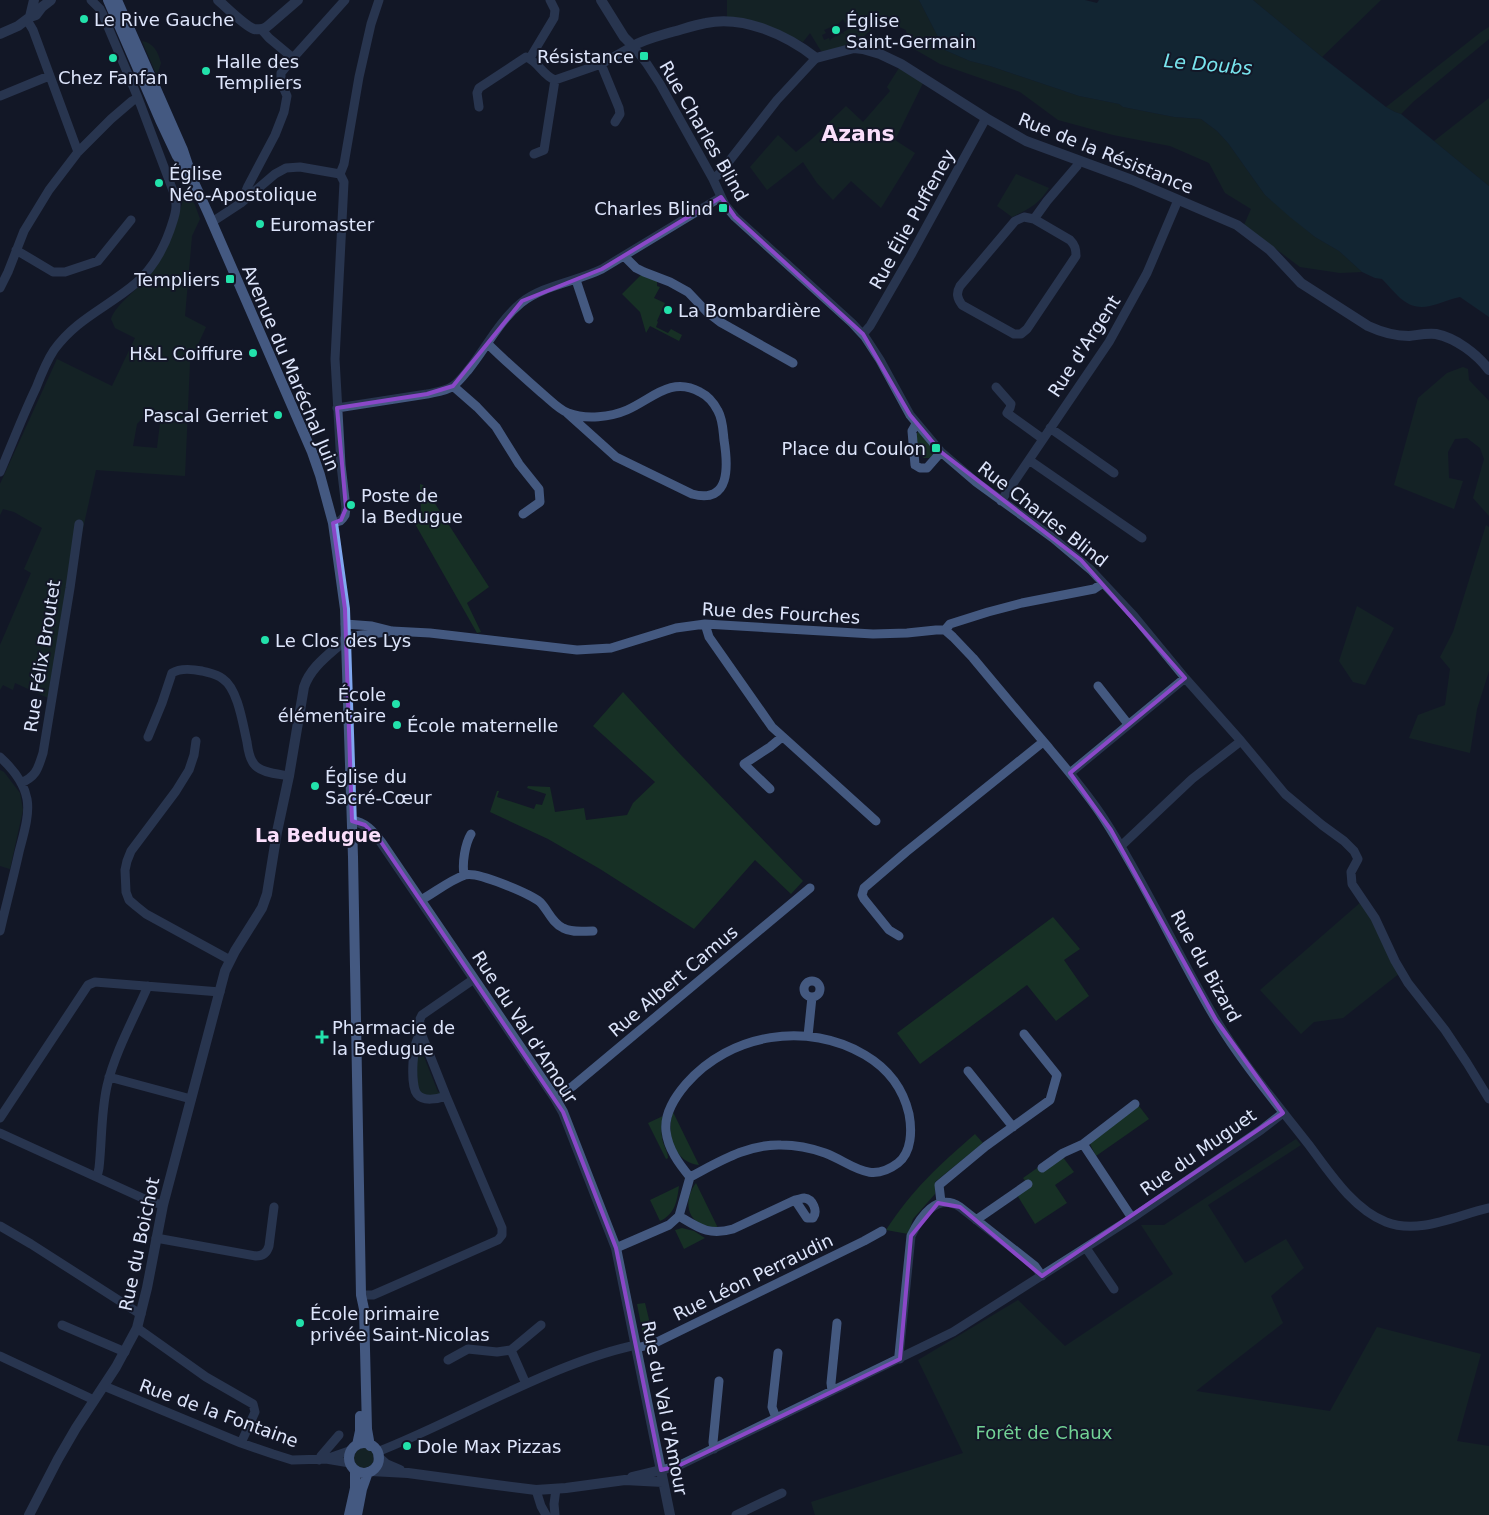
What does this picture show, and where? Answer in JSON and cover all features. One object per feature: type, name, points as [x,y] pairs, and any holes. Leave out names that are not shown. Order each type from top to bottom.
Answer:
[{"type":"main road","name":"Avenue du Maréchal Juin","points":[[108,0],[160,120],[177,156],[192,178]]},
{"type":"main road","name":"Avenue du Maréchal Juin","points":[[117,0],[184,153],[192,178],[312,452],[334,522],[345,624],[352,821],[361,1296],[364,1309],[367,1429],[375,1452]]},
{"type":"main road","name":"Avenue du Maréchal Juin","points":[[355,1447],[360,1435],[358,1309],[361,1296]]},
{"type":"main road","points":[[349,1515],[355,1488],[349,1456],[355,1447],[365,1444],[375,1452],[376,1466],[370,1471],[362,1489],[357,1515]]},
{"type":"main road","points":[[352,1467],[360,1472],[370,1471]]},
{"type":"street","points":[[34,0],[28,19],[78,152]]},
{"type":"street","points":[[0,34],[36,15],[51,0]]},
{"type":"street","points":[[0,472],[42,374],[54,351],[70,331],[136,283],[156,259],[167,238],[176,213],[177,202],[138,98],[104,16],[91,0]]},
{"type":"street","points":[[218,0],[254,29],[262,29],[269,26],[298,0]]},
{"type":"street","points":[[241,203],[283,116],[287,96],[280,82],[280,75],[346,0]]},
{"type":"street","points":[[334,522],[340,521],[343,518],[346,508],[337,408],[335,347],[344,182],[340,174],[344,164],[366,42],[379,0]]},
{"type":"street","points":[[530,58],[554,18],[554,7],[550,0]]},
{"type":"street","name":"Rue Charles Blind","points":[[601,0],[624,37],[647,64],[660,84],[713,179],[725,205],[735,217],[862,334],[880,360],[905,408],[916,424],[941,452],[976,482],[1070,552],[1103,583],[1134,616],[1284,794],[1344,840],[1354,851],[1358,859],[1351,872],[1352,884],[1375,918],[1395,961],[1408,983],[1468,1063],[1489,1100]]},
{"type":"street","points":[[480,107],[477,93],[479,88],[526,57],[530,58],[551,79],[555,80],[601,64],[644,41],[700,24],[725,21],[751,24],[763,28],[807,51],[816,58],[777,100],[713,179]]},
{"type":"street","points":[[262,29],[269,38],[293,58]]},
{"type":"street","name":"Rue de la Résistance","points":[[816,58],[854,48],[880,54],[901,64],[1026,141],[1159,190],[1237,225],[1270,250],[1301,283],[1368,326],[1400,336],[1428,334],[1445,337],[1475,355],[1489,370]]},
{"type":"street","points":[[601,64],[619,108],[620,114],[615,122]]},
{"type":"street","points":[[0,96],[50,76]]},
{"type":"street","points":[[534,154],[544,150],[555,80]]},
{"type":"street","points":[[0,288],[6,278],[24,231],[44,198],[78,152],[132,101],[138,98]]},
{"type":"street","name":"Rue Élie Puffeney","points":[[862,334],[870,326],[907,263],[986,118]]},
{"type":"street","points":[[1034,220],[1079,161]]},
{"type":"street","points":[[210,218],[241,203],[275,174],[286,168],[295,166],[340,174]]},
{"type":"street","points":[[337,408],[427,394],[442,391],[453,386],[470,368],[498,329],[522,301],[542,291],[592,274],[721,197]]},
{"type":"street","name":"Rue d'Argent","points":[[1000,501],[1095,364],[1127,311],[1147,273],[1178,200]]},
{"type":"street","points":[[1024,217],[1034,220],[1070,240],[1076,249],[1076,256],[1027,329],[1021,334],[1014,334],[962,305],[959,300],[958,290],[1015,221],[1024,217]]},
{"type":"street","points":[[16,250],[52,272],[66,272],[98,260],[131,220]]},
{"type":"street","points":[[624,256],[644,272],[680,286],[720,322],[793,363]]},
{"type":"street","points":[[576,280],[589,319]]},
{"type":"street","points":[[488,344],[616,457],[692,494],[712,493],[718,490],[725,479],[727,460],[720,416],[708,397],[692,388],[684,386],[669,388],[629,409],[612,415],[593,417],[567,413]]},
{"type":"street","points":[[453,386],[487,416],[539,490],[540,502],[523,514]]},
{"type":"street","points":[[996,387],[1011,404],[1007,414],[1042,439]]},
{"type":"street","points":[[916,424],[912,431],[915,464],[920,468],[927,468],[941,452]]},
{"type":"street","points":[[1050,428],[1114,473]]},
{"type":"street","points":[[1029,460],[1142,538]]},
{"type":"street","name":"Rue Félix Broutet","points":[[21,783],[34,775],[43,753],[79,524]]},
{"type":"street","name":"Rue des Fourches","points":[[345,624],[372,626],[392,631],[430,633],[577,650],[611,648],[676,628],[704,624],[873,634],[908,634],[946,630],[950,624],[988,612],[1094,588],[1103,583]]},
{"type":"street","points":[[704,624],[709,637],[765,718],[782,737],[876,821]]},
{"type":"street","name":"Rue du Bizard","points":[[946,630],[973,658],[1070,773],[1102,816],[1121,846],[1216,1020],[1233,1046],[1283,1112],[1347,1192],[1366,1210],[1382,1220],[1400,1226],[1424,1225],[1489,1208]]},
{"type":"street","name":"Rue des Fourches","points":[[345,638],[392,631]]},
{"type":"street","name":"Rue du Boichot","points":[[30,1515],[58,1459],[104,1386],[136,1328],[141,1314],[163,1205],[220,992],[230,960],[262,908],[267,894],[306,681],[314,669],[345,638]]},
{"type":"street","points":[[148,737],[172,673],[177,670],[194,670],[217,675],[225,680],[231,688],[253,764],[264,771],[289,776]]},
{"type":"street","points":[[1070,773],[1185,678]]},
{"type":"street","points":[[1098,686],[1128,724]]},
{"type":"street","points":[[770,789],[744,764],[782,737]]},
{"type":"street","points":[[196,741],[190,770],[131,851],[125,870],[125,883],[129,900],[136,906],[230,960]]},
{"type":"street","points":[[1121,846],[1192,779],[1241,741]]},
{"type":"street","points":[[899,936],[889,930],[864,899],[862,895],[864,888],[1043,742]]},
{"type":"street","points":[[0,757],[16,774],[21,783],[28,808],[0,932]]},
{"type":"street","name":"Rue du Val d'Amour","points":[[352,821],[360,822],[374,834],[421,900],[563,1112],[616,1248],[670,1515]]},
{"type":"street","points":[[464,875],[467,841],[471,834]]},
{"type":"street","points":[[421,900],[464,875],[470,874],[484,877],[534,898],[545,908],[558,925],[564,929],[593,931]]},
{"type":"street","name":"Rue Albert Camus","points":[[555,1098],[573,1086],[810,888]]},
{"type":"street","points":[[361,1296],[380,1292],[498,1240],[502,1235],[502,1228],[446,1096],[421,1034],[419,1023],[422,1015],[474,978]]},
{"type":"street","points":[[0,1118],[88,985],[95,982],[220,992]]},
{"type":"street","points":[[97,1177],[105,1094],[109,1077],[148,986]]},
{"type":"street","points":[[808,1036],[812,997]]},
{"type":"street","points":[[421,1034],[416,1039],[414,1053],[413,1083],[415,1092],[419,1096],[426,1098],[435,1099],[446,1096]]},
{"type":"street","points":[[941,1202],[939,1185],[986,1146],[1050,1100],[1057,1075],[1024,1034]]},
{"type":"street","points":[[616,1248],[669,1225],[679,1216],[690,1177],[729,1157],[756,1147],[766,1145],[797,1146],[814,1149],[828,1154],[862,1172],[882,1171],[897,1164],[902,1159],[910,1139],[910,1121],[904,1098],[890,1076],[874,1061],[850,1047],[829,1040],[808,1036],[765,1038],[733,1049],[699,1071],[672,1103],[666,1118],[666,1132],[674,1155],[690,1177]]},
{"type":"street","points":[[968,1071],[1012,1127]]},
{"type":"street","points":[[109,1077],[191,1099]]},
{"type":"street","points":[[1042,1168],[1083,1144],[1135,1104]]},
{"type":"street","name":"Rue du Muguet","points":[[661,1470],[678,1466],[714,1449],[953,1332],[1132,1218],[1261,1130],[1283,1112]]},
{"type":"street","points":[[0,1133],[149,1201],[163,1205]]},
{"type":"street","name":"Rue du Muguet","points":[[1083,1144],[1132,1218]]},
{"type":"street","points":[[976,1220],[1028,1184]]},
{"type":"street","points":[[679,1216],[706,1231],[723,1232],[795,1200]]},
{"type":"street","points":[[900,1359],[911,1236],[930,1209],[941,1202],[957,1205],[1035,1266],[1042,1276]]},
{"type":"street","points":[[156,1238],[256,1256],[261,1255],[269,1246],[274,1206]]},
{"type":"street","points":[[0,1226],[141,1314]]},
{"type":"street","name":"Rue Léon Perraudin","points":[[636,1346],[655,1343],[882,1231]]},
{"type":"street","points":[[1086,1248],[1114,1288]]},
{"type":"street","points":[[832,1392],[831,1383],[837,1324]]},
{"type":"street","points":[[62,1325],[124,1352]]},
{"type":"street","points":[[448,1360],[468,1349],[497,1352],[511,1350],[542,1325]]},
{"type":"street","points":[[136,1328],[206,1377],[253,1404],[254,1412],[241,1443]]},
{"type":"street","points":[[408,1472],[386,1464],[375,1452],[526,1384],[586,1360],[636,1346]]},
{"type":"street","points":[[511,1350],[526,1384]]},
{"type":"street","points":[[776,1418],[772,1407],[778,1353]]},
{"type":"street","points":[[0,1356],[94,1400]]},
{"type":"street","points":[[714,1449],[713,1442],[719,1382]]},
{"type":"street","name":"Rue de la Fontaine","points":[[104,1386],[241,1443],[292,1460],[323,1459],[352,1467]]},
{"type":"street","points":[[323,1459],[339,1435]]},
{"type":"street","name":"Rue de la Fontaine","points":[[323,1459],[355,1447]]},
{"type":"street","points":[[625,1480],[630,1477],[661,1470]]},
{"type":"street","points":[[370,1471],[408,1472],[496,1486],[536,1490],[625,1480],[663,1482]]},
{"type":"street","points":[[555,1515],[556,1489]]},
{"type":"street","points":[[536,1490],[546,1515]]},
{"type":"street","points":[[736,1515],[782,1493]]},
{"type":"highlighted area","points":[[721,197],[735,217],[863,334],[910,415],[941,452],[1081,560],[1185,678],[1070,773],[1111,830],[1216,1020],[1283,1113],[1042,1276],[960,1207],[938,1203],[911,1236],[900,1359],[678,1466],[661,1470],[616,1248],[563,1112],[381,842],[365,825],[352,821],[345,609],[333,523],[341,520],[346,508],[337,408],[427,394],[453,386],[522,301],[602,269]]},
{"type":"green space","points":[[727,0],[919,0],[938,37],[935,42],[940,48],[970,61],[1079,96],[1174,117],[1201,119],[1217,131],[1228,143],[1265,195],[1315,237],[1339,251],[1362,272],[1340,273],[1300,267],[1244,225],[1251,209],[1225,193],[1209,163],[1170,146],[1113,135],[1058,120],[1020,92],[940,64],[909,46],[906,30],[888,22],[866,25],[871,30],[853,45],[827,53],[821,51],[810,33],[803,42],[757,22],[727,17]],"holes":[[[843,19],[845,23],[851,21],[853,27],[830,41],[829,38],[824,40],[822,35],[826,33],[824,30],[831,27],[831,25],[832,27],[836,23],[838,24]]]},
{"type":"green space","points":[[1253,0],[1381,0],[1322,57]]},
{"type":"green space","points":[[1489,27],[1489,39],[1401,114],[1386,107],[1481,32]]},
{"type":"green space","points":[[142,41],[150,44],[158,55],[161,63],[157,76]]},
{"type":"green space","points":[[899,68],[923,83],[895,140],[915,153],[881,208],[851,181],[833,200],[817,183],[803,162],[767,190],[750,167],[778,135],[796,152],[846,106],[863,122],[890,91],[887,87]]},
{"type":"green space","points":[[1489,98],[1489,186],[1434,141]]},
{"type":"green space","points":[[1016,174],[1049,188],[1033,205],[1012,217],[997,206]]},
{"type":"green space","points":[[186,189],[200,219],[192,236],[185,316],[206,327],[190,362],[185,476],[96,470],[48,698],[15,683],[13,690],[3,685],[0,690],[0,645],[31,573],[24,569],[42,528],[14,512],[3,509],[0,515],[0,484],[57,359],[112,386],[135,338],[115,328],[111,319],[123,301],[152,271],[179,214],[183,191]],"holes":[[[146,414],[161,415],[157,448],[133,446],[137,424]]]},
{"type":"green space","points":[[642,274],[657,281],[657,286],[660,287],[654,298],[665,303],[656,327],[668,333],[671,329],[682,335],[679,341],[650,326],[646,333],[640,312],[622,294]]},
{"type":"green space","points":[[1463,367],[1468,369],[1469,380],[1489,401],[1489,516],[1473,498],[1484,459],[1480,448],[1467,438],[1455,439],[1448,452],[1449,478],[1463,481],[1454,509],[1394,485],[1418,398],[1447,373]]},
{"type":"green space","points":[[919,431],[937,452],[929,458],[924,458],[918,452],[916,434]]},
{"type":"green space","points":[[420,484],[423,485],[489,587],[467,603],[481,632],[477,633],[410,515],[421,513]]},
{"type":"green space","points":[[1486,525],[1489,527],[1489,671],[1477,709],[1470,753],[1409,738],[1418,715],[1445,705],[1450,669],[1440,657],[1453,632]]},
{"type":"green space","points":[[1357,606],[1394,628],[1365,685],[1353,682],[1339,661]]},
{"type":"green space","points":[[623,692],[679,753],[803,881],[791,894],[755,860],[694,929],[600,869],[548,839],[490,812],[497,791],[499,791],[497,797],[534,809],[536,804],[542,805],[546,794],[527,788],[528,786],[550,787],[555,812],[584,808],[586,820],[627,815],[633,803],[655,782],[593,726]]},
{"type":"green space","points":[[0,770],[4,772],[20,793],[23,810],[10,869],[0,866]]},
{"type":"green space","points":[[1361,902],[1369,912],[1400,973],[1343,1018],[1314,1022],[1301,1034],[1260,990]]},
{"type":"green space","points":[[1053,917],[1080,949],[1064,960],[1089,996],[1056,1021],[1027,985],[920,1064],[897,1033]]},
{"type":"green space","points":[[420,1039],[425,1051],[422,1052],[438,1092],[442,1091],[441,1094],[429,1097],[418,1091],[416,1053]]},
{"type":"green space","points":[[1139,1106],[1149,1119],[1096,1156],[1090,1144],[1097,1135]]},
{"type":"green space","points":[[673,1112],[699,1165],[690,1163],[683,1158],[674,1145],[670,1129]]},
{"type":"green space","points":[[663,1116],[663,1142],[668,1156],[666,1159],[648,1123]]},
{"type":"green space","points":[[975,1134],[983,1143],[935,1182],[935,1194],[913,1219],[908,1234],[886,1230],[906,1202],[927,1179]]},
{"type":"green space","name":"Forêt de Chaux","points":[[1296,1139],[1301,1145],[1208,1205],[1245,1263],[1286,1239],[1304,1268],[1271,1296],[1283,1323],[1196,1391],[1330,1411],[1377,1327],[1481,1354],[1457,1441],[1489,1446],[1489,1515],[815,1515],[811,1502],[963,1453],[918,1360],[1018,1300],[1065,1346],[1173,1274],[1141,1225],[1164,1225]]},
{"type":"green space","points":[[1062,1156],[1074,1172],[1055,1185],[1067,1203],[1035,1224],[1017,1195],[1029,1186],[1023,1178],[1040,1166]]},
{"type":"green space","points":[[696,1183],[717,1229],[701,1224],[695,1220],[689,1211],[690,1194]]},
{"type":"green space","points":[[679,1186],[672,1211],[660,1221],[650,1200]]},
{"type":"green space","points":[[682,1228],[694,1231],[705,1238],[684,1249],[675,1230]]},
{"type":"green space","points":[[645,1303],[653,1336],[644,1337],[637,1304]]},
{"type":"green space","points":[[364,1448],[371,1451],[374,1458],[371,1465],[364,1468],[357,1465],[354,1458],[357,1451]]},
{"type":"water","name":"Le Doubs","points":[[919,0],[1085,0],[1097,3],[1099,0],[1253,0],[1386,107],[1401,114],[1489,186],[1489,317],[1460,297],[1422,307],[1408,304],[1382,279],[1362,272],[1339,251],[1315,237],[1265,195],[1228,143],[1217,131],[1201,119],[1174,117],[1079,96],[970,61],[940,48],[935,41],[938,37]]},
{"type":"place","name":"Le Rive Gauche","points":[[84,19]]},
{"type":"place","name":"Église Saint-Germain","points":[[836,30]]},
{"type":"place","name":"Résistance","points":[[644,56]]},
{"type":"place","name":"Chez Fanfan","points":[[113,58]]},
{"type":"place","name":"Halle des Templiers","points":[[206,71]]},
{"type":"place","name":"Église Néo-Apostolique","points":[[159,183]]},
{"type":"place","name":"Charles Blind","points":[[723,208]]},
{"type":"place","name":"Euromaster","points":[[260,224]]},
{"type":"place","name":"Templiers","points":[[230,279]]},
{"type":"place","name":"La Bombardière","points":[[668,310]]},
{"type":"place","name":"H&L Coiffure","points":[[253,353]]},
{"type":"place","name":"Pascal Gerriet","points":[[278,415]]},
{"type":"place","name":"Place du Coulon","points":[[936,448]]},
{"type":"place","name":"Poste de la Bedugue","points":[[351,505]]},
{"type":"place","name":"Le Clos des Lys","points":[[265,640]]},
{"type":"place","name":"École élémentaire","points":[[396,704]]},
{"type":"place","name":"École maternelle","points":[[397,725]]},
{"type":"place","name":"Église du Sacré-Cœur","points":[[315,786]]},
{"type":"place","name":"Pharmacie de la Bedugue","points":[[322,1037]]},
{"type":"place","name":"École primaire privée Saint-Nicolas","points":[[300,1323]]},
{"type":"place","name":"Dole Max Pizzas","points":[[407,1446]]},
{"type":"district","name":"Azans","points":[[858,133]]},
{"type":"district","name":"La Bedugue","points":[[318,835]]}]
